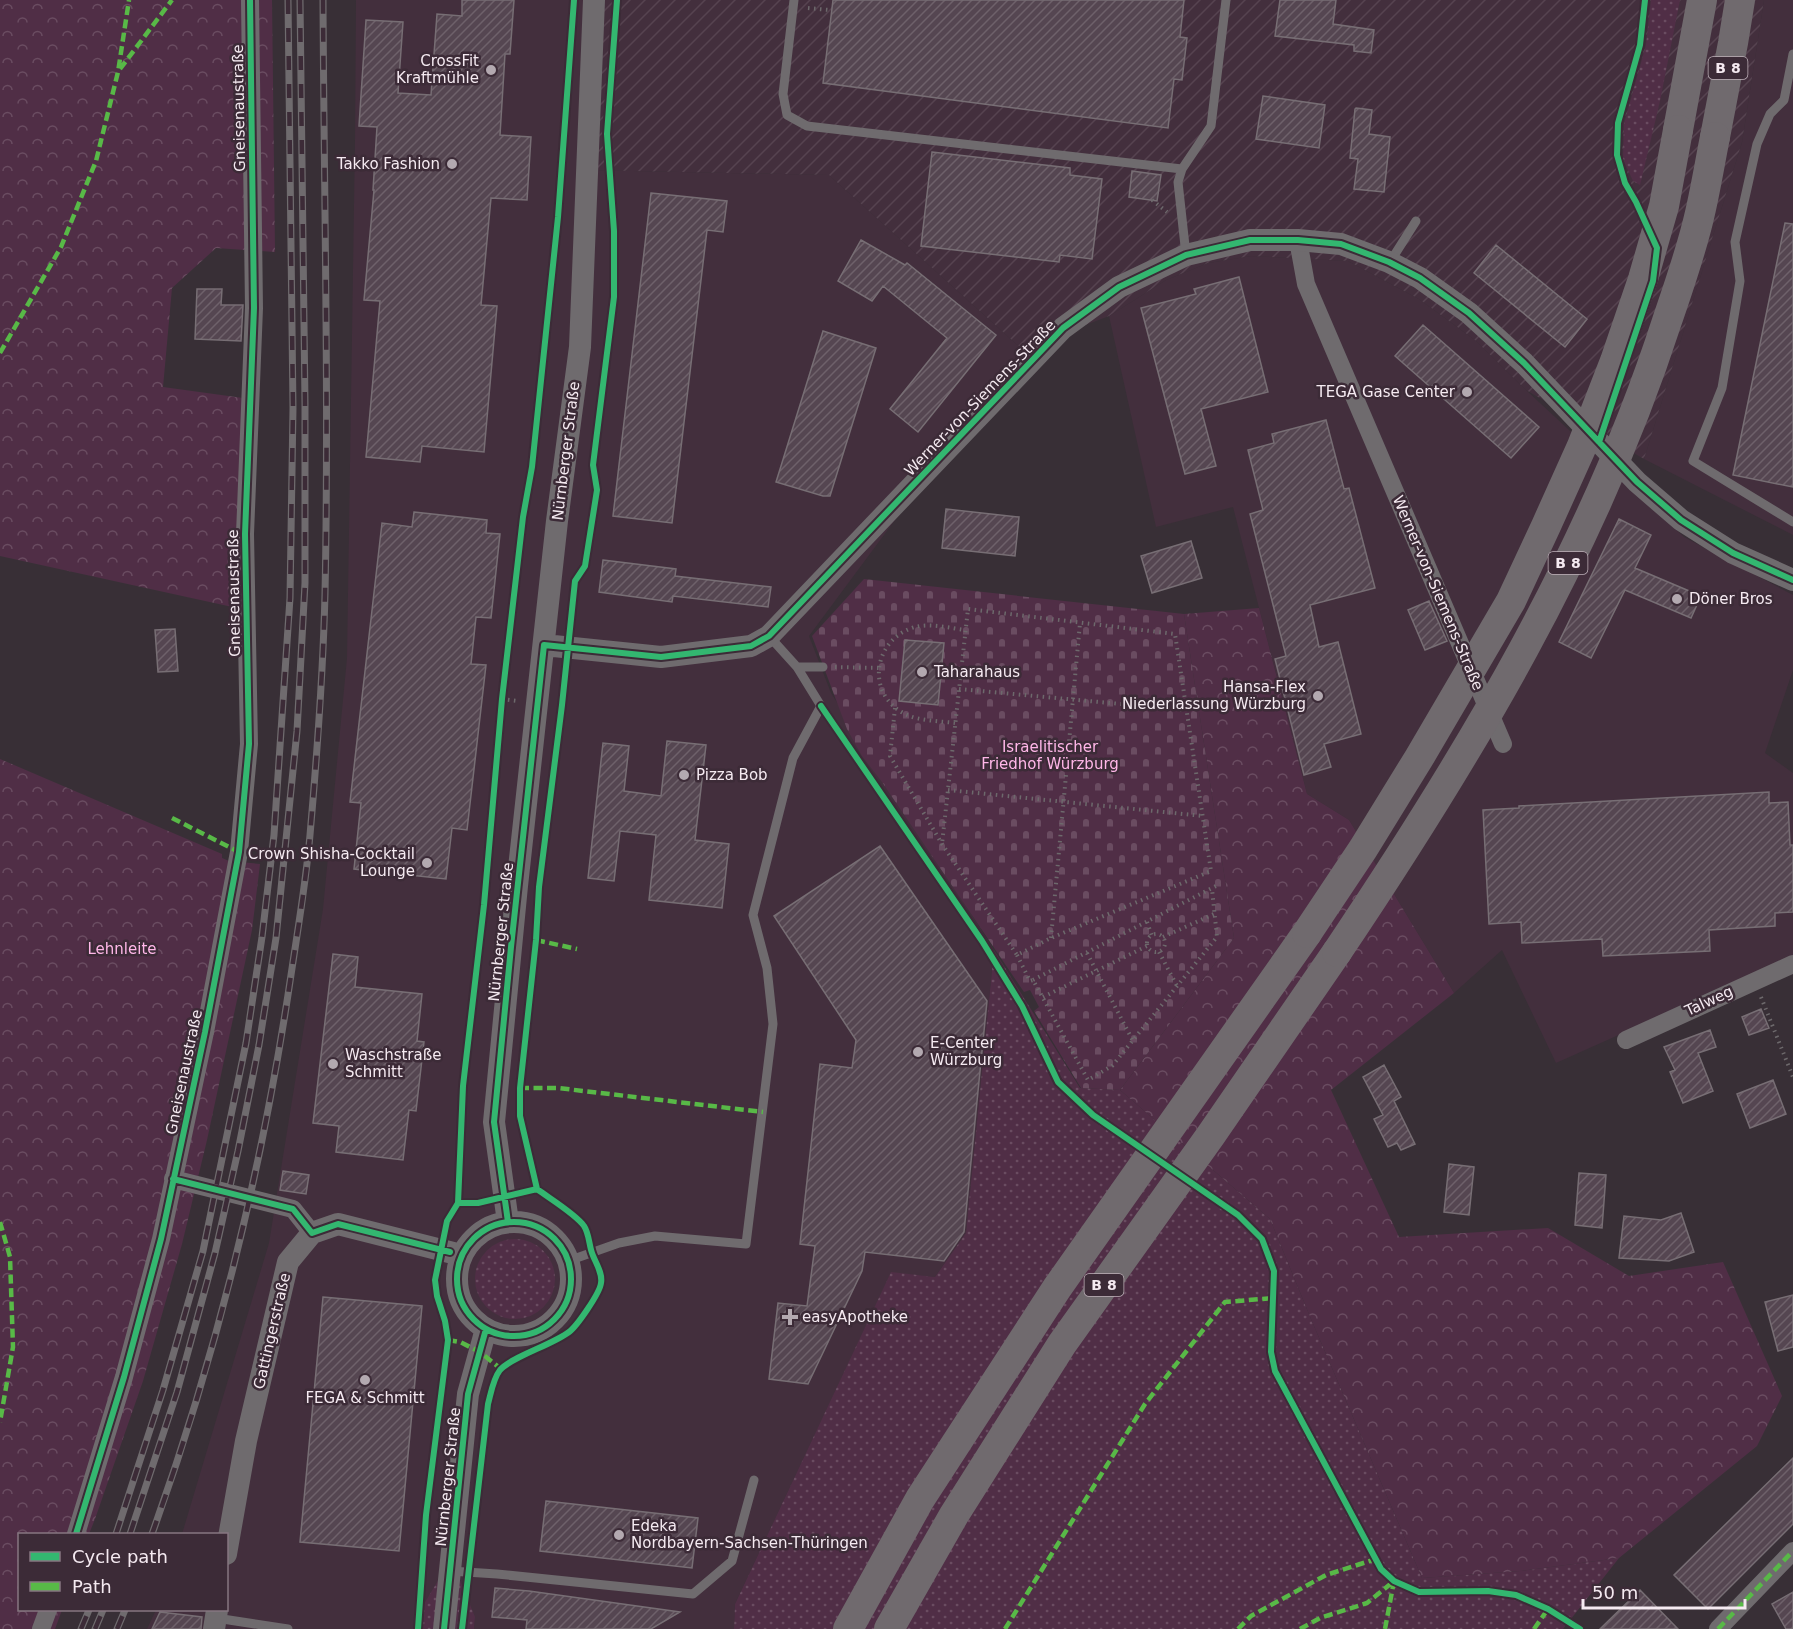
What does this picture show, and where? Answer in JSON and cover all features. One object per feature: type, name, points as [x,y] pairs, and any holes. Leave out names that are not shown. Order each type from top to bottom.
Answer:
[{"type":"highway","name":"B 8","points":[[848,1629],[920,1499],[1057,1288],[1364,849],[1511,601],[1582,446],[1615,361],[1643,279],[1664,206],[1702,0]]},
{"type":"highway","name":"B 8","points":[[889,1629],[954,1515],[1062,1344],[1211,1135],[1404,851],[1498,698],[1543,615],[1616,460],[1650,375],[1700,214],[1740,0]]},
{"type":"street","name":"Gneisenaustraße","points":[[76,1533],[124,1377],[161,1239],[205,1032],[239,852],[249,744],[245,534],[254,308],[250,0]]},
{"type":"street","name":"Nürnberger Straße","points":[[508,1222],[494,1122],[517,886],[557,521],[579,346],[594,0]]},
{"type":"street","name":"Werner-von-Siemens-Straße","points":[[544,645],[661,657],[751,646],[769,636],[1063,328],[1119,287],[1186,255],[1250,240],[1298,240],[1341,244],[1389,262],[1420,278],[1470,313],[1524,363],[1637,482],[1681,520],[1733,553],[1793,580]]},
{"type":"street","name":"Werner-von-Siemens-Straße","points":[[1298,240],[1306,284],[1503,744]]},
{"type":"street","name":"Talweg","points":[[1626,1040],[1793,964]]},
{"type":"street","points":[[173,1179],[293,1209],[312,1233],[338,1224],[461,1255]]},
{"type":"street","points":[[519,1221],[535,1225],[550,1234],[561,1246],[568,1261],[571,1280],[567,1299],[557,1316],[542,1329],[524,1335],[504,1335],[486,1329],[472,1319],[462,1305],[457,1288],[456,1271],[461,1255],[471,1240],[485,1228],[508,1222],[519,1221]]},
{"type":"street","name":"Gattingerstraße","points":[[228,1543],[246,1441],[288,1262],[312,1233]]},
{"type":"street","name":"Nürnberger Straße","points":[[444,1629],[468,1394],[486,1329]]},
{"type":"street","points":[[1718,1629],[1793,1551]]},
{"type":"street","points":[[41,1629],[48,1611]]},
{"type":"lane","points":[[794,0],[783,94],[787,115],[807,126],[1182,169]]},
{"type":"lane","points":[[1186,255],[1178,182],[1182,169],[1210,126],[1226,0]]},
{"type":"lane","points":[[1793,54],[1784,100],[1770,114],[1757,144],[1735,242],[1740,281],[1722,388],[1693,461],[1793,522]]},
{"type":"lane","points":[[1389,262],[1416,221]]},
{"type":"lane","points":[[568,1261],[619,1243],[655,1236],[746,1244],[773,1024],[767,968],[753,915],[793,758],[821,706],[796,667],[769,636]]},
{"type":"lane","points":[[796,667],[823,667]]},
{"type":"lane","points":[[450,1571],[693,1594],[732,1561],[754,1480]]},
{"type":"lane","points":[[216,1619],[288,1629]]},
{"type":"path","points":[[807,19],[809,0]]},
{"type":"path","points":[[808,8],[829,10]]},
{"type":"path","points":[[942,844],[968,609],[1175,634],[1211,871],[1051,938],[1017,955]]},
{"type":"path","points":[[1051,938],[1080,623]]},
{"type":"path","points":[[955,723],[908,716],[895,708],[885,696],[879,679],[880,662],[886,647],[899,634],[917,626],[965,630]]},
{"type":"path","points":[[823,667],[880,668]]},
{"type":"path","points":[[959,689],[1186,710]]},
{"type":"path","points":[[895,708],[890,756],[942,844],[1017,955],[1030,981],[1033,980],[1088,1080],[1112,1066],[1217,938],[1212,889]]},
{"type":"path","points":[[948,790],[1203,816]]},
{"type":"path","points":[[1033,980],[1220,884]]},
{"type":"path","points":[[1163,937],[1214,914]]},
{"type":"path","points":[[1147,922],[1152,936]]},
{"type":"path","points":[[1158,934],[1163,937],[1165,946],[1159,952],[1151,951],[1148,946],[1148,940],[1158,934]]},
{"type":"path","points":[[1043,997],[1148,946]]},
{"type":"path","points":[[1159,952],[1178,986]]},
{"type":"path","points":[[1087,953],[1133,1041]]},
{"type":"path","points":[[1755,980],[1793,1077]]},
{"type":"shaded area","points":[[356,0],[598,0],[586,170],[829,175],[1022,349],[809,636],[831,693],[994,950],[966,1233],[935,1277],[891,1273],[735,1604],[734,1629],[474,1629],[475,1617],[418,1614],[416,1629],[147,1629],[156,1611],[228,1611],[228,1533],[182,1533],[269,1243],[323,909],[347,658]]},
{"type":"shaded area","points":[[598,0],[1764,0],[1742,142],[1644,459],[1526,390],[1475,340],[1419,299],[1348,261],[1251,256],[1208,263],[1166,280],[1109,316],[1022,349],[829,175],[586,170]]},
{"type":"shaded area","points":[[1764,0],[1793,0],[1793,535],[1644,459],[1742,142]]},
{"type":"shaded area","points":[[1251,256],[1348,261],[1419,299],[1475,340],[1684,537],[1793,595],[1793,670],[1765,753],[1793,773],[1793,957],[1556,1063],[1502,950],[1454,993],[1349,820],[1307,794],[1233,507],[1156,527],[1109,316],[1166,280],[1208,263]]},
{"type":"green space","points":[[0,0],[272,0],[275,252],[216,248],[172,288],[163,387],[243,398],[237,608],[0,556]]},
{"type":"green space","points":[[1651,0],[1680,0],[1640,185],[1633,181],[1623,159],[1624,124],[1646,45]]},
{"type":"green space","name":"Israelitischer Friedhof Würzburg","points":[[864,579],[1184,614],[1234,938],[1120,1090],[1081,1088],[1034,1011],[1039,1007],[1030,990],[1024,992],[862,756],[847,729],[812,636]]},
{"type":"green space","points":[[1259,608],[1307,794],[1349,820],[1454,993],[1331,1090],[1399,1237],[1548,1228],[1629,1276],[1723,1262],[1782,1396],[1757,1446],[1619,1558],[1521,1571],[1422,1578],[1270,1219],[1120,1090],[1234,938],[1184,614]]},
{"type":"green space","name":"Lehnleite","points":[[0,759],[222,854],[222,858],[229,861],[260,864],[252,930],[207,1140],[182,1244],[143,1381],[89,1533],[18,1533],[18,1611],[62,1611],[55,1629],[0,1629]]},
{"type":"green space","points":[[994,950],[1080,1088],[1120,1090],[1270,1219],[1422,1578],[1520,1571],[1619,1558],[1563,1629],[734,1629],[735,1604],[891,1272],[935,1277],[966,1233]]},
{"type":"green space","points":[[507,1239],[523,1239],[544,1250],[555,1271],[555,1287],[544,1308],[523,1319],[507,1319],[493,1313],[481,1301],[475,1287],[475,1271],[481,1257],[493,1245]]},
{"type":"green space","points":[[451,1559],[475,1617],[474,1629],[416,1629],[418,1614]]},
{"type":"building","points":[[462,0],[514,0],[510,54],[505,54],[500,135],[531,137],[527,200],[491,198],[481,305],[497,306],[484,452],[422,446],[420,462],[366,457],[380,301],[364,300],[377,127],[359,126],[366,20],[403,22],[398,93],[431,95],[437,14],[462,16]]},
{"type":"building","points":[[833,0],[1184,0],[1180,37],[1187,38],[1182,80],[1174,79],[1168,128],[823,83]]},
{"type":"building","points":[[1280,0],[1336,0],[1333,24],[1374,30],[1371,53],[1354,51],[1354,45],[1275,36]]},
{"type":"building","points":[[1263,96],[1325,105],[1319,148],[1256,139]]},
{"type":"building","points":[[1356,108],[1372,110],[1369,134],[1390,137],[1384,192],[1354,189],[1358,159],[1350,158]]},
{"type":"building","points":[[932,152],[1070,168],[1070,175],[1102,179],[1092,259],[1060,255],[1059,262],[921,246]]},
{"type":"building","points":[[1132,171],[1161,175],[1157,201],[1129,197]]},
{"type":"building","points":[[651,193],[727,201],[723,232],[707,230],[672,523],[613,516]]},
{"type":"building","points":[[1785,223],[1793,224],[1793,487],[1733,475]]},
{"type":"building","points":[[861,240],[905,265],[907,263],[996,335],[918,432],[890,409],[947,338],[883,286],[872,301],[838,281]]},
{"type":"building","points":[[1496,245],[1587,319],[1565,347],[1474,273]]},
{"type":"building","points":[[1239,277],[1268,392],[1201,409],[1216,466],[1185,474],[1141,308],[1196,294],[1194,289]]},
{"type":"building","points":[[197,289],[222,289],[221,305],[243,305],[241,341],[195,339]]},
{"type":"building","name":"TEGA Gase Center","points":[[1423,325],[1539,427],[1511,458],[1395,356]]},
{"type":"building","points":[[823,331],[876,348],[830,496],[776,482]]},
{"type":"building","points":[[1326,420],[1344,489],[1349,488],[1375,588],[1310,605],[1319,647],[1338,642],[1361,734],[1324,744],[1331,767],[1304,775],[1275,659],[1286,656],[1250,514],[1263,510],[1248,450],[1274,443],[1272,434]]},
{"type":"building","points":[[946,509],[1019,517],[1015,556],[942,548]]},
{"type":"building","points":[[414,512],[487,520],[486,533],[500,534],[491,618],[476,617],[471,664],[486,665],[467,830],[452,828],[446,879],[354,869],[361,803],[350,802],[382,523],[412,527]]},
{"type":"building","points":[[1619,519],[1651,535],[1635,568],[1701,596],[1691,618],[1625,590],[1591,658],[1559,642]]},
{"type":"building","points":[[1191,541],[1202,578],[1152,593],[1141,556]]},
{"type":"building","points":[[603,560],[676,569],[675,576],[771,587],[768,607],[673,596],[672,602],[599,592]]},
{"type":"building","points":[[1429,601],[1447,641],[1425,650],[1408,610]]},
{"type":"building","points":[[175,629],[178,671],[158,672],[155,630]]},
{"type":"building","name":"Taharahaus","points":[[905,640],[944,643],[938,705],[899,701]]},
{"type":"building","points":[[667,741],[706,745],[695,840],[729,844],[722,908],[649,900],[656,835],[620,831],[614,881],[588,878],[603,743],[629,746],[624,791],[661,796]]},
{"type":"building","points":[[1769,792],[1769,803],[1788,802],[1790,845],[1793,845],[1793,912],[1775,913],[1775,926],[1709,930],[1710,951],[1603,956],[1602,939],[1522,943],[1521,922],[1489,924],[1483,810]]},
{"type":"building","name":"E-Center Würzburg","points":[[880,846],[987,1001],[964,1232],[944,1261],[865,1252],[862,1271],[808,1384],[769,1379],[778,1303],[807,1306],[815,1246],[800,1244],[820,1064],[852,1068],[856,1040],[774,916]]},
{"type":"building","points":[[333,954],[358,957],[355,987],[422,994],[417,1041],[424,1042],[416,1111],[409,1110],[403,1160],[336,1152],[339,1126],[313,1123]]},
{"type":"building","points":[[1761,1009],[1769,1028],[1749,1035],[1742,1017]]},
{"type":"building","points":[[1710,1030],[1716,1047],[1698,1053],[1713,1091],[1683,1103],[1670,1072],[1675,1070],[1664,1047]]},
{"type":"building","points":[[1384,1065],[1401,1097],[1394,1101],[1415,1144],[1401,1150],[1397,1143],[1388,1147],[1374,1119],[1383,1115],[1363,1077]]},
{"type":"building","points":[[1773,1080],[1786,1114],[1750,1128],[1737,1094]]},
{"type":"building","points":[[1449,1164],[1474,1167],[1469,1215],[1444,1212]]},
{"type":"building","points":[[283,1171],[309,1175],[306,1194],[280,1190]]},
{"type":"building","points":[[1579,1173],[1606,1175],[1602,1228],[1575,1225]]},
{"type":"building","points":[[1681,1213],[1694,1252],[1669,1261],[1619,1258],[1624,1216],[1661,1220]]},
{"type":"building","points":[[1793,1295],[1793,1347],[1778,1351],[1765,1302]]},
{"type":"building","name":"FEGA & Schmitt","points":[[323,1297],[422,1306],[399,1551],[300,1542]]},
{"type":"building","points":[[1793,1458],[1793,1524],[1708,1609],[1674,1575]]},
{"type":"building","name":"Edeka Nordbayern-Sachsen-Thüringen","points":[[546,1501],[698,1518],[692,1568],[540,1551]]},
{"type":"building","points":[[495,1588],[680,1612],[651,1629],[526,1629],[527,1620],[492,1617]]},
{"type":"building","points":[[1640,1590],[1678,1629],[1600,1629]]},
{"type":"building","points":[[1793,1592],[1793,1629],[1786,1629],[1772,1604]]},
{"type":"building","points":[[160,1612],[202,1617],[201,1629],[152,1629]]},
{"type":"railway","points":[[116,1533],[163,1390],[203,1251],[246,1043],[274,835],[290,598],[293,408],[288,0]]},
{"type":"railway","points":[[130,1533],[177,1392],[215,1253],[259,1045],[276,938],[297,731],[305,583],[300,0]]},
{"type":"railway","points":[[152,1533],[217,1328],[252,1188],[280,1046],[308,853],[323,654],[325,594],[323,0]]},
{"type":"railway","points":[[81,1629],[89,1611]]},
{"type":"railway","points":[[95,1629],[103,1611]]},
{"type":"railway","points":[[117,1629],[125,1611]]},
{"type":"marked path","points":[[0,353],[61,247],[96,161],[118,72],[129,0]]},
{"type":"marked path","points":[[120,69],[172,0]]},
{"type":"marked path","points":[[172,818],[239,852]]},
{"type":"marked path","points":[[536,940],[577,949]]},
{"type":"marked path","points":[[520,1088],[558,1088],[763,1112]]},
{"type":"marked path","points":[[0,1222],[10,1257],[13,1347],[0,1422]]},
{"type":"marked path","points":[[1005,1629],[1145,1404],[1225,1302],[1273,1298]]},
{"type":"marked path","points":[[448,1340],[460,1342],[480,1352],[501,1369]]},
{"type":"marked path","points":[[1718,1629],[1793,1551]]},
{"type":"marked path","points":[[1238,1629],[1251,1616],[1326,1575],[1376,1559]]},
{"type":"marked path","points":[[1300,1629],[1320,1618],[1367,1603],[1394,1581]]},
{"type":"marked path","points":[[1385,1629],[1394,1581]]},
{"type":"marked path","points":[[1534,1629],[1548,1609]]},
{"type":"cycle path","points":[[76,1533],[124,1377],[161,1239],[205,1032],[239,852],[249,744],[245,534],[254,308],[250,0]]},
{"type":"cycle path","points":[[418,1629],[426,1515],[448,1340],[435,1280],[447,1221],[458,1203],[463,1086],[484,905],[502,699],[523,517],[532,467],[558,217],[574,0]]},
{"type":"cycle path","points":[[462,1629],[492,1386],[505,1365],[569,1332],[588,1309],[601,1283],[600,1271],[584,1226],[537,1189],[520,1116],[520,1088],[536,940],[539,887],[575,581],[585,566],[597,490],[593,465],[614,297],[614,231],[607,134],[617,0]]},
{"type":"cycle path","points":[[1599,442],[1653,281],[1657,248],[1625,183],[1617,155],[1618,123],[1640,45],[1645,0]]},
{"type":"cycle path","points":[[508,1222],[494,1122],[544,645],[661,657],[751,646],[769,636],[1063,328],[1119,287],[1186,255],[1250,240],[1298,240],[1341,244],[1389,262],[1420,278],[1469,313],[1524,363],[1637,482],[1681,520],[1733,553],[1793,580]]},
{"type":"cycle path","points":[[821,706],[982,941],[1022,1006],[1058,1082],[1093,1115],[1238,1215],[1262,1239],[1274,1271],[1271,1352],[1275,1371],[1381,1569],[1394,1581],[1419,1592],[1488,1591],[1516,1595],[1548,1609],[1580,1629]]},
{"type":"cycle path","points":[[173,1179],[293,1209],[312,1233],[338,1224],[450,1252]]},
{"type":"cycle path","points":[[458,1203],[478,1203],[537,1189]]},
{"type":"cycle path","points":[[514,1222],[536,1226],[554,1239],[567,1257],[571,1279],[567,1301],[554,1319],[536,1332],[514,1336],[492,1332],[474,1319],[461,1301],[457,1279],[461,1257],[474,1239],[492,1226],[514,1222]]},
{"type":"cycle path","points":[[444,1629],[468,1394],[486,1329]]},
{"type":"place","name":"CrossFit Kraftmühle","points":[[491,70]]},
{"type":"place","name":"Takko Fashion","points":[[452,164]]},
{"type":"place","name":"TEGA Gase Center","points":[[1467,392]]},
{"type":"place","name":"Döner Bros","points":[[1677,599]]},
{"type":"place","name":"Taharahaus","points":[[922,672]]},
{"type":"place","name":"Hansa-Flex Niederlassung Würzburg","points":[[1318,696]]},
{"type":"place","name":"Pizza Bob","points":[[684,775]]},
{"type":"place","name":"Crown Shisha-Cocktail Lounge","points":[[427,863]]},
{"type":"place","name":"E-Center Würzburg","points":[[918,1052]]},
{"type":"place","name":"Waschstraße Schmitt","points":[[333,1064]]},
{"type":"place","name":"easyApotheke","points":[[790,1317]]},
{"type":"place","name":"FEGA & Schmitt","points":[[365,1380]]},
{"type":"place","name":"Edeka Nordbayern-Sachsen-Thüringen","points":[[619,1535]]}]
